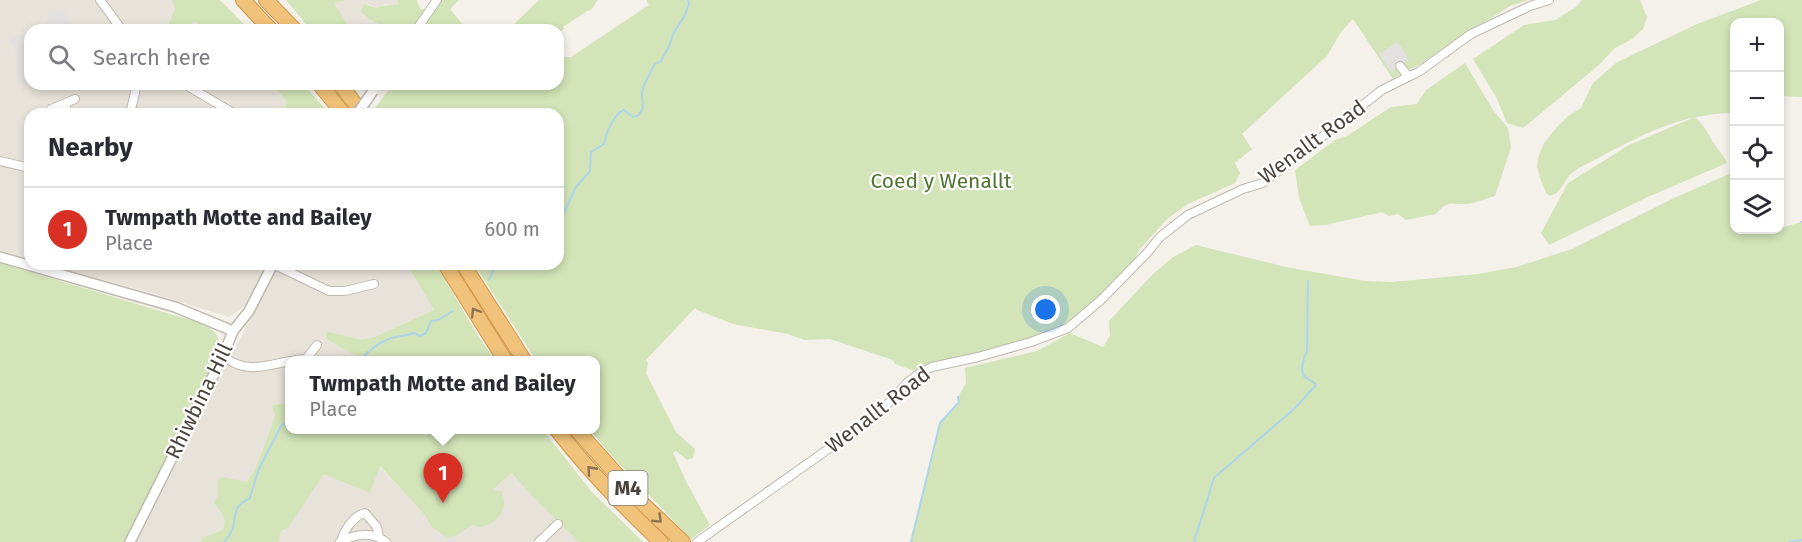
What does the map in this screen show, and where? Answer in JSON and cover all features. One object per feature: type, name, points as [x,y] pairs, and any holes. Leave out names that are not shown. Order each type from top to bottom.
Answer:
[{"type":"highway","points":[[243,0],[265,24]]},
{"type":"highway","points":[[266,0],[289,24]]},
{"type":"highway","points":[[324,90],[339,108]]},
{"type":"highway","points":[[345,90],[358,108]]},
{"type":"highway","points":[[448,270],[502,356]]},
{"type":"highway","points":[[467,270],[521,356]]},
{"type":"highway","name":"M4","points":[[561,434],[609,490],[661,542]]},
{"type":"highway","name":"M4","points":[[581,434],[643,504],[683,542]]},
{"type":"street","points":[[100,0],[118,24]]},
{"type":"street","points":[[420,24],[437,0]]},
{"type":"street","name":"Wenallt Road","points":[[697,542],[858,428],[920,373],[932,367],[978,357],[1051,336],[1068,328],[1101,300],[1160,237],[1188,215],[1244,189],[1263,183],[1382,90],[1420,71],[1471,34],[1520,10],[1549,0]]},
{"type":"street","points":[[1400,66],[1408,76]]},
{"type":"street","points":[[131,108],[135,90]]},
{"type":"street","points":[[194,90],[223,108]]},
{"type":"street","points":[[361,108],[374,90]]},
{"type":"street","points":[[56,108],[75,99]]},
{"type":"street","points":[[65,104],[66,108]]},
{"type":"street","points":[[0,161],[24,167]]},
{"type":"street","points":[[0,257],[24,264]]},
{"type":"street","points":[[46,270],[175,307],[233,331]]},
{"type":"street","name":"Rhiwbina Hill","points":[[130,542],[223,356],[233,331],[249,311],[270,270]]},
{"type":"street","points":[[286,270],[330,291],[345,291],[374,284]]},
{"type":"street","points":[[308,356],[317,345]]},
{"type":"street","points":[[223,356],[232,363],[246,368],[285,363]]},
{"type":"street","points":[[340,542],[344,532],[359,515],[365,513],[377,527],[382,540]]},
{"type":"street","points":[[539,542],[558,524]]},
{"type":"street","points":[[340,542],[348,537],[363,534],[382,540]]},
{"type":"shaded area","points":[[0,0],[175,0],[203,24],[24,24],[24,90],[278,90],[297,108],[24,108],[24,257],[0,250]]},
{"type":"shaded area","points":[[349,0],[398,0],[396,6],[385,4],[377,8],[368,4],[363,15],[374,22],[387,24],[347,24],[333,3]]},
{"type":"shaded area","points":[[64,10],[70,24],[46,24],[45,18],[49,17],[49,14]]},
{"type":"shaded area","points":[[24,34],[24,86],[17,77],[15,48],[10,43],[11,37]]},
{"type":"shaded area","points":[[1398,42],[1409,60],[1391,72],[1379,54]]},
{"type":"shaded area","points":[[67,270],[265,270],[249,303],[229,317]]},
{"type":"shaded area","points":[[277,270],[411,270],[435,310],[377,336],[362,340],[328,331],[326,339],[356,356],[285,356],[285,421],[222,542],[137,542],[215,386]]},
{"type":"shaded area","points":[[379,466],[447,537],[491,490],[512,473],[604,542],[273,542],[282,524],[289,527],[324,474]]},
{"type":"green space","points":[[172,0],[220,0],[244,24],[199,24],[194,21],[190,24],[170,24],[175,9]]},
{"type":"green space","points":[[286,0],[348,0],[334,3],[347,24],[306,24]]},
{"type":"green space","points":[[398,0],[417,0],[420,9],[430,9],[437,0],[459,0],[450,9],[462,24],[381,24],[366,17],[361,11],[364,4],[377,8],[398,4]]},
{"type":"green space","points":[[539,0],[598,0],[591,10],[564,26],[564,24],[514,24]]},
{"type":"green space","name":"Coed y Wenallt","points":[[646,0],[1528,0],[1510,6],[1393,79],[1353,19],[1341,32],[1327,56],[1242,134],[1252,149],[1235,163],[1240,173],[1235,183],[1188,204],[1167,219],[1139,250],[1129,272],[1068,328],[920,373],[895,364],[893,360],[830,339],[805,340],[788,334],[733,324],[695,308],[646,360],[648,363],[646,373],[676,432],[695,449],[693,458],[687,460],[676,451],[673,453],[710,525],[691,539],[593,434],[600,434],[600,356],[533,356],[478,270],[564,270],[564,108],[375,108],[388,90],[564,90],[564,57],[571,57],[649,5]]},
{"type":"green space","points":[[1582,0],[1640,0],[1647,17],[1643,29],[1632,39],[1615,48],[1599,65],[1523,128],[1507,123],[1496,97],[1473,59],[1524,25],[1555,20],[1576,7]]},
{"type":"green space","points":[[1761,0],[1802,0],[1802,97],[1784,96],[1784,18],[1730,18],[1730,113],[1682,120],[1651,131],[1575,170],[1554,194],[1550,196],[1546,193],[1537,167],[1544,143],[1568,116],[1581,108],[1593,83],[1616,63],[1697,24]]},
{"type":"green space","points":[[1465,63],[1493,110],[1508,128],[1511,147],[1495,196],[1469,204],[1450,204],[1436,214],[1406,220],[1398,214],[1389,216],[1382,212],[1326,225],[1310,226],[1299,198],[1295,170],[1335,140],[1347,136],[1391,107],[1417,104],[1426,90]]},
{"type":"green space","points":[[308,90],[325,108],[286,108],[285,100],[278,91]]},
{"type":"green space","points":[[1695,117],[1727,163],[1650,196],[1549,245],[1541,233],[1568,183],[1629,145]]},
{"type":"green space","points":[[1730,174],[1730,234],[1784,234],[1784,227],[1802,222],[1802,542],[911,542],[940,423],[959,402],[958,397],[966,383],[965,368],[1037,351],[1070,333],[1103,347],[1110,336],[1109,321],[1152,275],[1173,257],[1196,245],[1286,267],[1365,281],[1391,282],[1479,274],[1516,267],[1572,249],[1674,198]]},
{"type":"green space","points":[[0,263],[197,322],[214,331],[219,341],[228,344],[130,542],[0,542]]},
{"type":"green space","points":[[411,270],[440,270],[492,356],[356,356],[326,339],[327,331],[362,340],[377,336],[434,310]]},
{"type":"green space","points":[[285,404],[285,434],[546,434],[591,491],[643,542],[579,542],[512,473],[492,490],[501,491],[504,498],[502,512],[494,522],[477,527],[472,525],[457,535],[447,538],[432,527],[425,515],[380,466],[370,493],[324,474],[289,527],[281,531],[278,542],[200,542],[202,538],[223,530],[225,522],[223,515],[214,503],[218,495],[218,480],[222,477],[247,482],[255,470],[272,425],[275,415],[272,406]]},
{"type":"waterway","points":[[564,213],[576,187],[590,171],[591,152],[604,144],[609,129],[620,112],[624,110],[633,117],[639,115],[643,108],[644,85],[654,65],[661,61],[670,44],[673,34],[685,15],[688,0]]},
{"type":"waterway","points":[[489,280],[493,270]]},
{"type":"waterway","points":[[1194,542],[1214,478],[1295,408],[1316,385],[1304,376],[1302,370],[1307,351],[1308,281]]},
{"type":"waterway","points":[[364,356],[371,349],[391,338],[414,333],[420,336],[426,333],[431,321],[438,320],[453,311]]},
{"type":"waterway","points":[[911,542],[940,423],[959,402],[958,397]]},
{"type":"waterway","points":[[224,542],[233,528],[238,507],[250,498],[258,471],[281,426],[285,423]]},
{"type":"waterway","points":[[1789,542],[1802,540]]},
{"type":"place","name":"Twmpath Motte and Bailey","points":[[443,503]]}]
